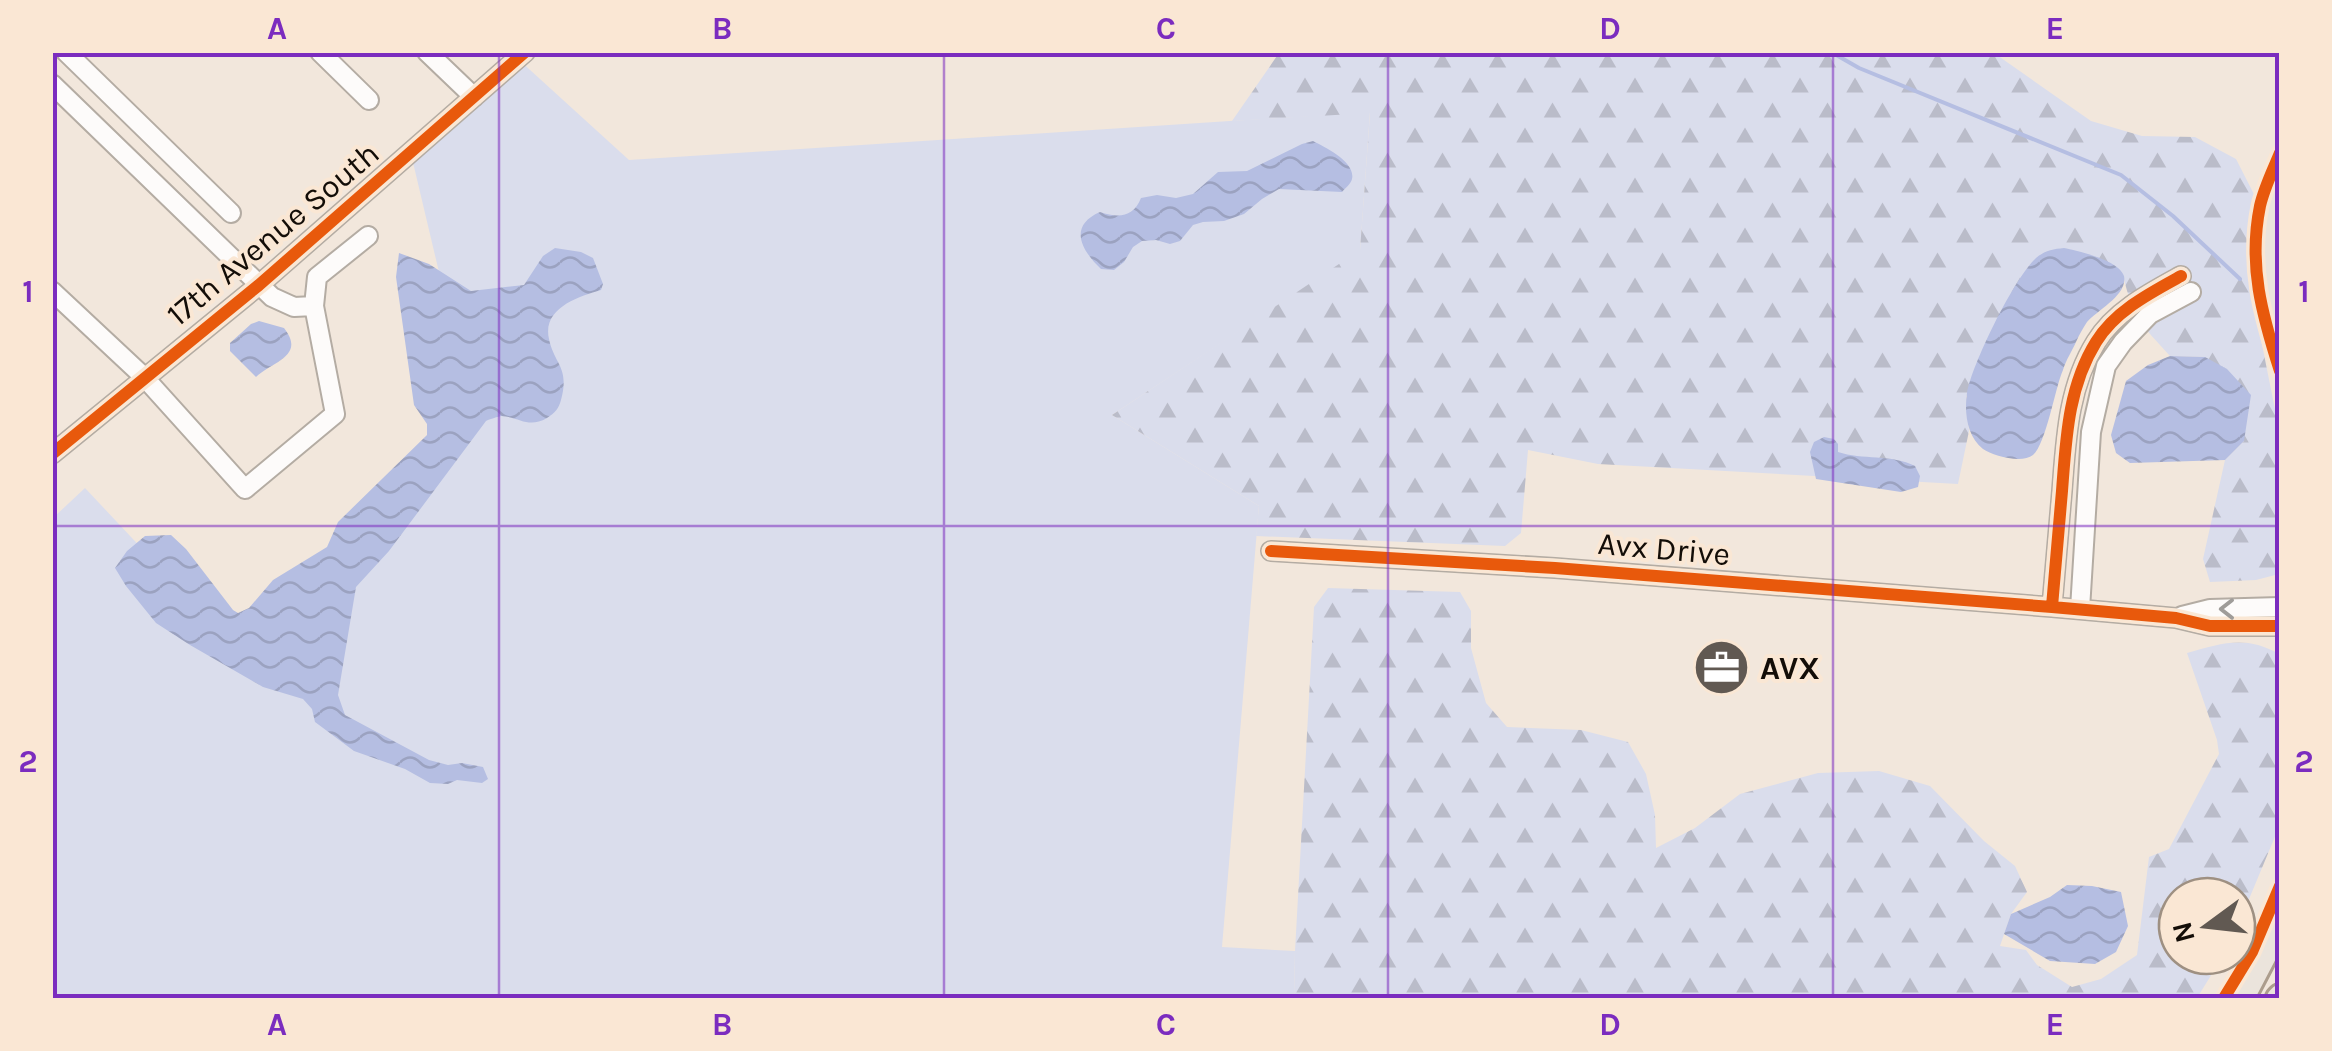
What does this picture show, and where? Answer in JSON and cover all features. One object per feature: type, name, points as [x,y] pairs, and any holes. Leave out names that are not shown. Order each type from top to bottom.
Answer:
[{"type":"main road","points":[[2280,195],[2270,250],[2280,319]]},
{"type":"main road","points":[[2242,998],[2280,927]]},
{"type":"street","points":[[52,64],[65,52],[231,213]]},
{"type":"street","points":[[320,52],[369,100]]},
{"type":"street","points":[[427,52],[474,98]]},
{"type":"street","name":"17th Avenue South","points":[[52,454],[259,285],[525,52]]},
{"type":"street","points":[[52,84],[272,297],[294,307],[314,306]]},
{"type":"street","points":[[52,291],[144,377],[246,489],[335,414],[314,306],[317,277],[368,236]]},
{"type":"street","points":[[2052,606],[2066,435],[2078,378],[2097,339],[2122,312],[2154,290],[2186,284],[2150,314],[2106,366],[2090,437],[2080,609]]},
{"type":"street","points":[[2066,435],[2090,437]]},
{"type":"street","name":"Avx Drive","points":[[1272,551],[2052,606],[2176,618],[2210,626],[2280,626]]},
{"type":"street","points":[[2176,618],[2210,609],[2280,607]]},
{"type":"green space","points":[[1279,53],[1994,53],[2091,121],[2142,136],[2195,137],[2236,159],[2260,206],[2256,315],[2279,429],[2279,574],[2256,580],[2210,582],[2203,559],[2225,460],[2244,441],[2205,357],[2170,356],[2139,320],[2123,275],[1966,396],[1969,431],[1958,484],[1598,464],[1528,450],[1521,533],[1505,546],[1256,536],[1259,506],[1112,415],[1360,250],[1370,113],[1232,121]]},
{"type":"green space","points":[[518,59],[629,160],[1370,112],[1360,251],[1112,415],[1259,506],[1222,947],[1295,951],[1294,998],[53,998],[53,518],[85,488],[241,654],[475,424],[411,154]]},
{"type":"green space","points":[[1328,588],[1460,592],[1471,611],[1471,648],[1486,703],[1507,727],[1581,730],[1628,742],[1646,774],[1655,815],[1656,848],[1695,828],[1740,794],[1818,773],[1879,771],[1930,786],[1984,841],[2015,866],[2027,892],[2011,914],[2000,946],[2026,950],[2037,965],[2072,987],[2101,979],[2137,955],[2149,857],[2169,849],[2219,754],[2187,653],[2245,643],[2279,654],[2279,827],[2257,880],[2257,876],[2157,876],[2157,976],[2211,976],[2197,998],[1294,998],[1314,607]]},
{"type":"water","points":[[1313,141],[1349,167],[1352,179],[1342,192],[1279,189],[1244,214],[1193,225],[1180,241],[1142,241],[1114,270],[1101,269],[1083,246],[1084,224],[1100,212],[1124,215],[1141,198],[1193,194],[1218,172],[1247,171]]},
{"type":"water","points":[[555,248],[593,258],[603,284],[601,290],[564,306],[551,319],[549,339],[564,380],[558,408],[547,418],[534,422],[501,416],[486,421],[389,551],[356,587],[338,695],[345,715],[429,760],[483,767],[488,779],[482,783],[430,783],[405,769],[354,751],[315,722],[312,709],[303,699],[263,687],[156,623],[115,568],[145,536],[171,535],[233,610],[238,613],[249,608],[273,580],[327,547],[338,522],[427,435],[427,424],[414,405],[396,277],[399,253],[429,264],[471,291],[524,285],[543,256]]},
{"type":"water","points":[[2064,248],[2114,265],[2121,270],[2124,283],[2117,296],[2087,322],[2080,334],[2064,366],[2038,449],[2022,459],[1993,454],[1978,444],[1970,431],[1966,408],[1970,380],[1995,322],[2027,268],[2042,254]]},
{"type":"water","points":[[259,321],[284,328],[291,345],[285,357],[256,377],[230,351],[230,343]]},
{"type":"water","points":[[2170,356],[2205,357],[2227,369],[2251,395],[2244,441],[2225,460],[2130,463],[2116,453],[2111,435],[2126,381],[2148,365]]},
{"type":"water","points":[[1824,437],[1834,439],[1838,452],[1915,466],[1920,476],[1918,487],[1901,492],[1816,479],[1810,452],[1814,442]]},
{"type":"water","points":[[2067,885],[2121,892],[2128,926],[2116,952],[2095,964],[2050,961],[2004,934],[2011,914]]},
{"type":"waterway","points":[[1831,52],[1859,68],[2121,175],[2173,216],[2240,279]]},
{"type":"cycle path","points":[[52,454],[259,285],[525,52]]},
{"type":"cycle path","points":[[2280,153],[2262,199],[2256,249],[2263,310],[2280,371]]},
{"type":"cycle path","points":[[2052,607],[2067,433],[2079,377],[2096,342],[2113,321],[2181,276]]},
{"type":"cycle path","points":[[1271,551],[1555,568],[2052,607],[2176,618],[2210,626],[2280,626]]},
{"type":"cycle path","points":[[2224,998],[2252,952],[2280,886]]},
{"type":"place","name":"AVX","points":[[1721,668]]}]
